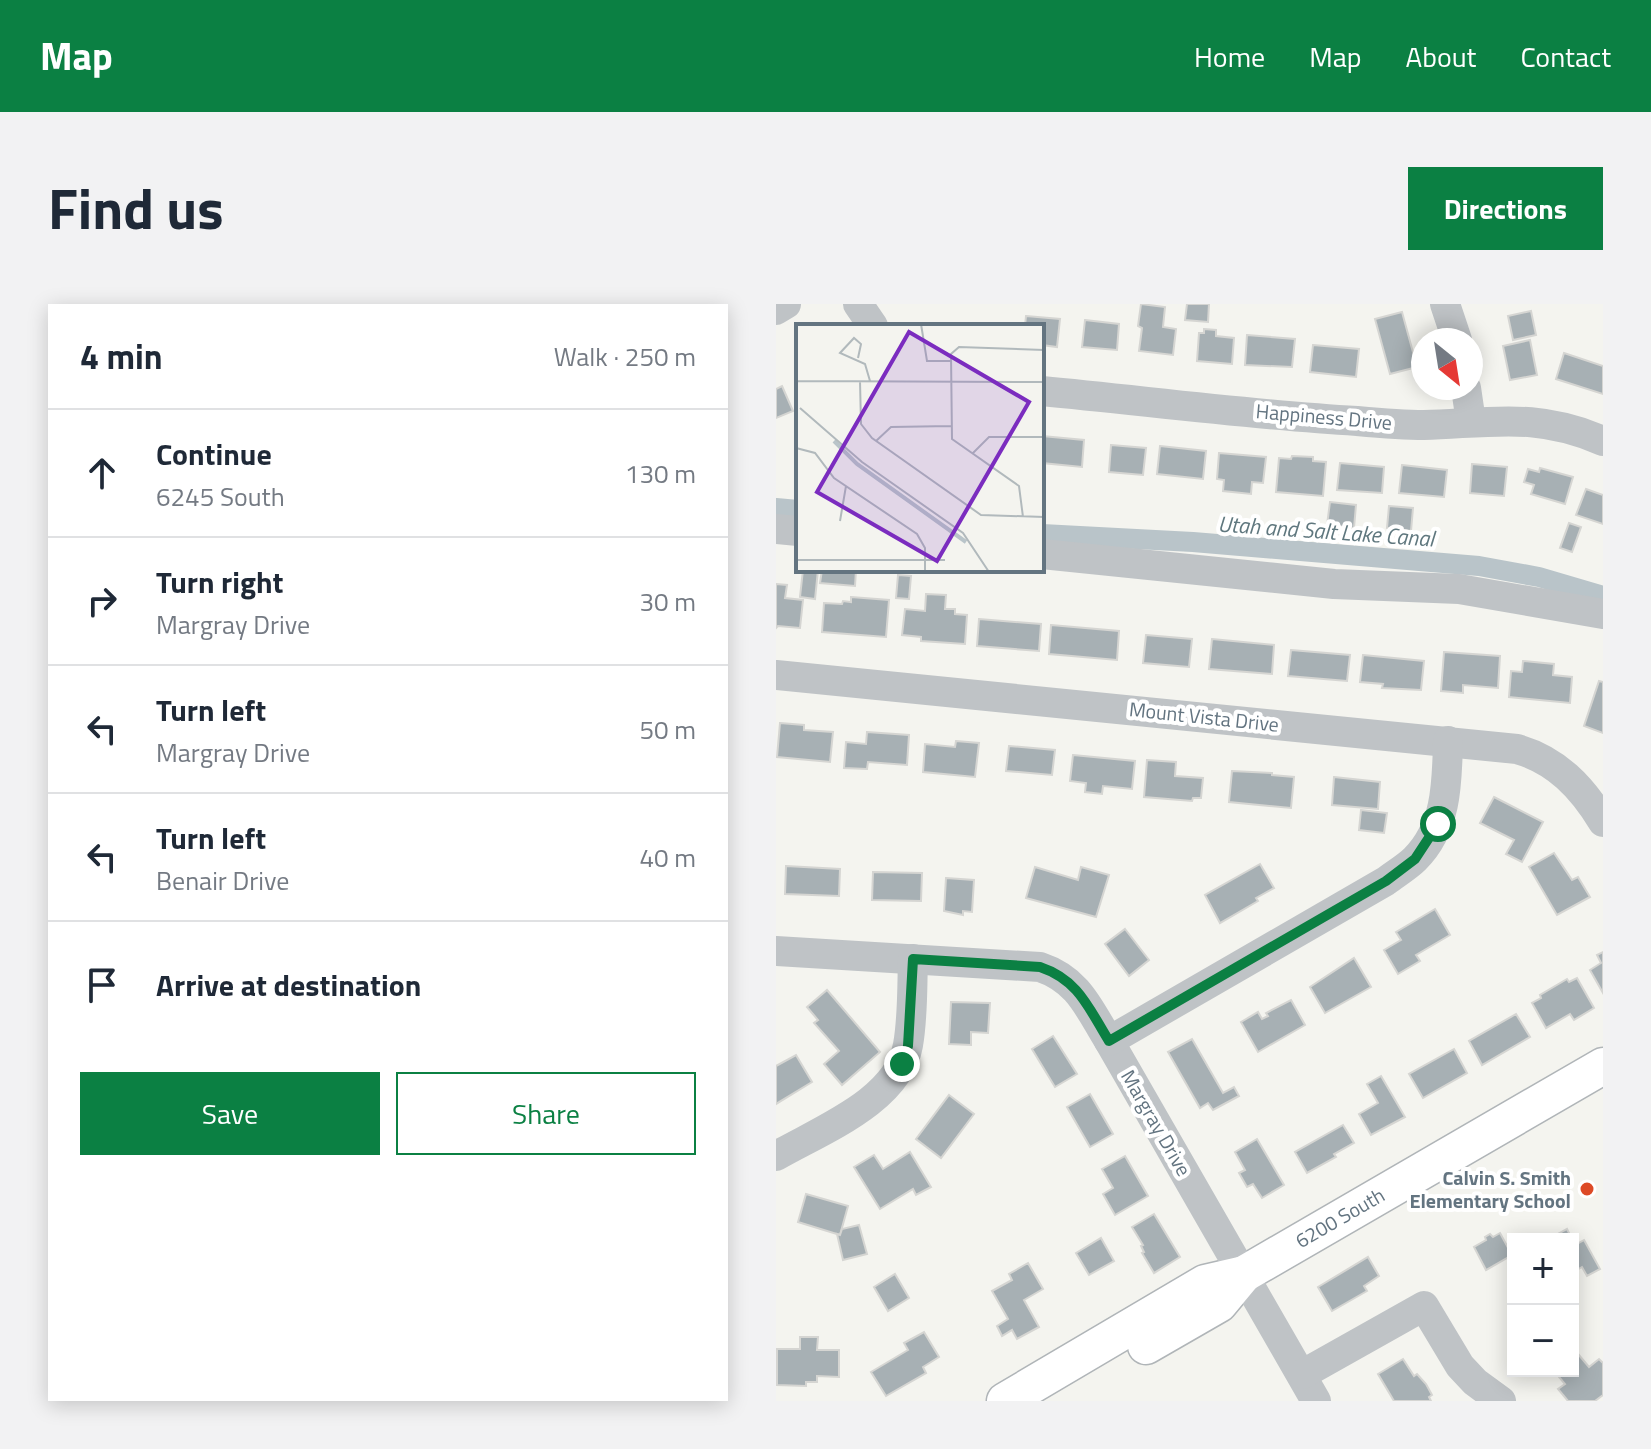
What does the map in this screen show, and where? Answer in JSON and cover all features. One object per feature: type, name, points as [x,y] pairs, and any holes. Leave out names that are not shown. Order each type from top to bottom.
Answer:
[{"type":"main road","name":"6200 South","points":[[1005,1401],[1205,1283],[1244,1274],[1603,1066]]},
{"type":"main road","name":"6200 South","points":[[1051,1401],[1219,1304],[1244,1274]]},
{"type":"street","points":[[776,310],[786,304]]},
{"type":"street","points":[[858,304],[872,324]]},
{"type":"street","points":[[1445,304],[1453,328]]},
{"type":"street","name":"Happiness Drive","points":[[1044,391],[1353,421],[1423,425],[1528,421],[1582,432],[1603,441]]},
{"type":"street","points":[[1468,400],[1471,422]]},
{"type":"street","points":[[776,529],[796,531]]},
{"type":"street","points":[[1044,554],[1334,584],[1459,589],[1603,614]]},
{"type":"street","name":"Mount Vista Drive","points":[[776,675],[1517,749],[1537,754],[1579,786],[1603,822]]},
{"type":"street","points":[[1109,1041],[1386,881],[1415,859],[1428,842],[1443,806],[1447,787],[1448,741]]},
{"type":"street","name":"Margray Drive","points":[[776,951],[1040,967],[1067,979],[1077,989],[1109,1041],[1310,1388]]},
{"type":"street","points":[[776,1156],[862,1106],[891,1083],[908,1046],[913,959]]},
{"type":"street","points":[[1310,1388],[1424,1306],[1460,1366],[1501,1401]]},
{"type":"building","points":[[1141,304],[1165,307],[1163,327],[1176,329],[1173,355],[1139,351]]},
{"type":"building","points":[[1187,304],[1209,304],[1208,322],[1185,320]]},
{"type":"building","points":[[1531,311],[1536,335],[1513,340],[1508,316]]},
{"type":"building","points":[[1402,312],[1411,345],[1411,369],[1390,374],[1375,319]]},
{"type":"building","points":[[1026,316],[1060,319],[1057,347],[1044,345],[1044,324],[1025,324]]},
{"type":"building","points":[[1085,320],[1119,324],[1117,350],[1082,347]]},
{"type":"building","points":[[1204,329],[1216,330],[1216,336],[1234,338],[1232,364],[1197,361],[1199,333],[1204,333]]},
{"type":"building","points":[[1247,335],[1295,339],[1292,367],[1245,365]]},
{"type":"building","points":[[1530,340],[1537,375],[1510,380],[1503,346]]},
{"type":"building","points":[[1313,345],[1359,349],[1356,377],[1310,372]]},
{"type":"building","points":[[1564,353],[1603,366],[1603,394],[1556,379]]},
{"type":"building","points":[[782,386],[793,411],[776,418],[776,389]]},
{"type":"building","points":[[1044,436],[1084,440],[1082,467],[1044,463]]},
{"type":"building","points":[[1111,445],[1146,448],[1143,475],[1109,472]]},
{"type":"building","points":[[1160,446],[1206,451],[1203,479],[1157,474]]},
{"type":"building","points":[[1219,453],[1266,457],[1263,483],[1252,482],[1251,494],[1223,491],[1224,480],[1217,479]]},
{"type":"building","points":[[1292,456],[1313,457],[1313,461],[1326,462],[1323,496],[1276,492],[1279,458],[1291,459]]},
{"type":"building","points":[[1340,463],[1384,467],[1382,493],[1337,490]]},
{"type":"building","points":[[1472,464],[1507,467],[1504,496],[1470,493]]},
{"type":"building","points":[[1402,465],[1447,470],[1444,497],[1399,493]]},
{"type":"building","points":[[1540,468],[1573,477],[1565,504],[1531,494],[1534,485],[1524,482],[1528,469],[1539,472]]},
{"type":"building","points":[[1586,489],[1603,495],[1603,524],[1576,515]]},
{"type":"building","points":[[1330,502],[1356,505],[1354,528],[1327,525]]},
{"type":"building","points":[[1389,506],[1413,508],[1411,531],[1387,528]]},
{"type":"building","points":[[1569,523],[1581,527],[1572,552],[1560,548]]},
{"type":"building","points":[[803,572],[818,572],[815,599],[800,597]]},
{"type":"building","points":[[822,572],[856,572],[855,586],[820,583]]},
{"type":"building","points":[[898,575],[911,576],[909,599],[896,598]]},
{"type":"building","points":[[776,584],[787,585],[785,598],[803,600],[800,628],[776,628]]},
{"type":"building","points":[[926,594],[946,595],[945,609],[955,609],[955,614],[967,615],[965,644],[921,641],[921,637],[902,635],[905,609],[925,611]]},
{"type":"building","points":[[851,597],[889,600],[886,637],[822,632],[824,603],[851,602]]},
{"type":"building","points":[[979,619],[1041,624],[1039,651],[977,646]]},
{"type":"building","points":[[1051,625],[1119,631],[1117,660],[1049,654]]},
{"type":"building","points":[[1146,635],[1192,639],[1189,667],[1143,663]]},
{"type":"building","points":[[1212,639],[1274,645],[1272,674],[1209,669]]},
{"type":"building","points":[[1291,650],[1350,655],[1347,681],[1288,676]]},
{"type":"building","points":[[1444,652],[1500,656],[1498,688],[1463,685],[1463,693],[1441,691]]},
{"type":"building","points":[[1363,655],[1424,661],[1421,690],[1382,688],[1383,684],[1360,682]]},
{"type":"building","points":[[1523,661],[1554,664],[1553,675],[1572,677],[1570,703],[1509,697],[1511,671],[1522,672]]},
{"type":"building","points":[[1599,681],[1603,682],[1603,733],[1584,726]]},
{"type":"building","points":[[780,723],[804,725],[804,730],[833,732],[830,762],[777,757]]},
{"type":"building","points":[[867,732],[909,735],[907,765],[868,762],[867,769],[844,768],[846,742],[866,744]]},
{"type":"building","points":[[956,741],[979,743],[975,777],[923,772],[925,744],[955,747]]},
{"type":"building","points":[[1009,746],[1055,750],[1052,775],[1006,771]]},
{"type":"building","points":[[1073,755],[1135,761],[1132,789],[1103,786],[1102,794],[1085,792],[1086,783],[1070,781]]},
{"type":"building","points":[[1147,760],[1176,762],[1175,776],[1203,778],[1201,798],[1193,798],[1192,801],[1144,797]]},
{"type":"building","points":[[1232,771],[1294,777],[1291,808],[1229,802]]},
{"type":"building","points":[[1334,777],[1380,782],[1378,809],[1332,805]]},
{"type":"building","points":[[1494,797],[1543,822],[1522,862],[1506,854],[1514,840],[1480,823]]},
{"type":"building","points":[[1361,810],[1387,813],[1384,833],[1359,830]]},
{"type":"building","points":[[1554,853],[1572,880],[1578,877],[1590,897],[1557,915],[1529,867]]},
{"type":"building","points":[[1260,864],[1274,888],[1220,923],[1205,895]]},
{"type":"building","points":[[786,866],[840,869],[839,896],[785,894]]},
{"type":"building","points":[[1035,867],[1078,880],[1081,867],[1109,875],[1096,917],[1026,898]]},
{"type":"building","points":[[873,872],[922,873],[921,901],[872,900]]},
{"type":"building","points":[[946,878],[974,880],[972,912],[963,911],[963,915],[944,911]]},
{"type":"building","points":[[1435,909],[1450,935],[1416,955],[1420,961],[1398,974],[1384,950],[1401,940],[1396,932]]},
{"type":"building","points":[[1125,929],[1149,960],[1129,976],[1105,944]]},
{"type":"building","points":[[1603,952],[1603,993],[1590,970],[1601,963],[1597,955]]},
{"type":"building","points":[[1354,958],[1371,987],[1325,1013],[1310,987]]},
{"type":"building","points":[[1577,978],[1594,1008],[1574,1020],[1570,1014],[1546,1028],[1532,1003],[1567,979],[1569,982]]},
{"type":"building","points":[[827,990],[880,1052],[842,1085],[824,1064],[839,1051],[814,1023],[818,1020],[807,1007]]},
{"type":"building","points":[[1291,1000],[1305,1025],[1258,1052],[1241,1022],[1258,1012],[1262,1019],[1268,1016],[1266,1013]]},
{"type":"building","points":[[951,1002],[990,1003],[988,1033],[971,1032],[971,1045],[949,1044]]},
{"type":"building","points":[[1516,1014],[1530,1037],[1482,1065],[1469,1041]]},
{"type":"building","points":[[1053,1036],[1077,1074],[1055,1087],[1032,1049]]},
{"type":"building","points":[[1192,1039],[1223,1093],[1234,1087],[1239,1096],[1213,1110],[1208,1103],[1200,1108],[1168,1052]]},
{"type":"building","points":[[1454,1049],[1467,1073],[1423,1098],[1409,1074]]},
{"type":"building","points":[[796,1055],[812,1082],[776,1104],[776,1066]]},
{"type":"building","points":[[1381,1076],[1405,1117],[1371,1135],[1359,1114],[1378,1103],[1367,1084]]},
{"type":"building","points":[[1090,1094],[1113,1134],[1090,1147],[1067,1107]]},
{"type":"building","points":[[949,1095],[974,1114],[941,1158],[916,1139]]},
{"type":"building","points":[[1343,1125],[1354,1143],[1307,1173],[1295,1152]]},
{"type":"building","points":[[1257,1139],[1284,1185],[1262,1198],[1253,1184],[1247,1187],[1239,1173],[1245,1170],[1235,1152]]},
{"type":"building","points":[[910,1152],[931,1187],[916,1195],[913,1189],[880,1209],[854,1167],[874,1155],[883,1169]]},
{"type":"building","points":[[1125,1156],[1148,1196],[1115,1215],[1103,1194],[1113,1188],[1102,1169]]},
{"type":"building","points":[[806,1194],[848,1206],[840,1235],[798,1222]]},
{"type":"building","points":[[1154,1214],[1180,1257],[1154,1273],[1132,1227]]},
{"type":"building","points":[[859,1225],[867,1254],[843,1260],[837,1234],[840,1235],[842,1229]]},
{"type":"building","points":[[1500,1233],[1507,1246],[1507,1258],[1486,1270],[1474,1247],[1490,1234],[1493,1237]]},
{"type":"building","points":[[1101,1238],[1114,1261],[1089,1275],[1076,1253]]},
{"type":"building","points":[[1584,1240],[1600,1269],[1587,1276],[1582,1267],[1579,1269],[1579,1243]]},
{"type":"building","points":[[1368,1257],[1379,1276],[1364,1286],[1367,1291],[1332,1311],[1318,1287]]},
{"type":"building","points":[[1028,1263],[1043,1289],[1024,1300],[1039,1327],[1017,1339],[1012,1330],[1002,1336],[997,1326],[1008,1319],[992,1291],[1012,1280],[1009,1274]]},
{"type":"building","points":[[895,1274],[909,1298],[888,1311],[874,1287]]},
{"type":"building","points":[[924,1332],[939,1357],[923,1367],[926,1373],[886,1396],[871,1372],[908,1350],[904,1343]]},
{"type":"building","points":[[800,1337],[818,1337],[817,1350],[839,1350],[839,1377],[817,1376],[817,1382],[806,1382],[806,1386],[777,1385],[777,1349],[800,1349]]},
{"type":"building","points":[[1579,1355],[1589,1367],[1599,1359],[1603,1363],[1603,1395],[1595,1401],[1568,1401],[1558,1389],[1565,1384],[1559,1377],[1579,1377]]},
{"type":"building","points":[[1403,1359],[1414,1376],[1417,1374],[1426,1384],[1432,1395],[1429,1397],[1431,1401],[1394,1401],[1378,1374]]},
{"type":"waterway","name":"Utah and Salt Lake Canal","points":[[776,508],[796,510]]},
{"type":"waterway","name":"Utah and Salt Lake Canal","points":[[1044,534],[1193,542],[1479,566],[1539,577],[1603,596]]},
{"type":"place","name":"Calvin S. Smith Elementary School","points":[[1587,1189]]},
{"type":"route","points":[[902,1064],[908,1046],[913,959],[1040,967],[1055,972],[1077,989],[1109,1041],[1386,881],[1415,859],[1438,824]]}]
